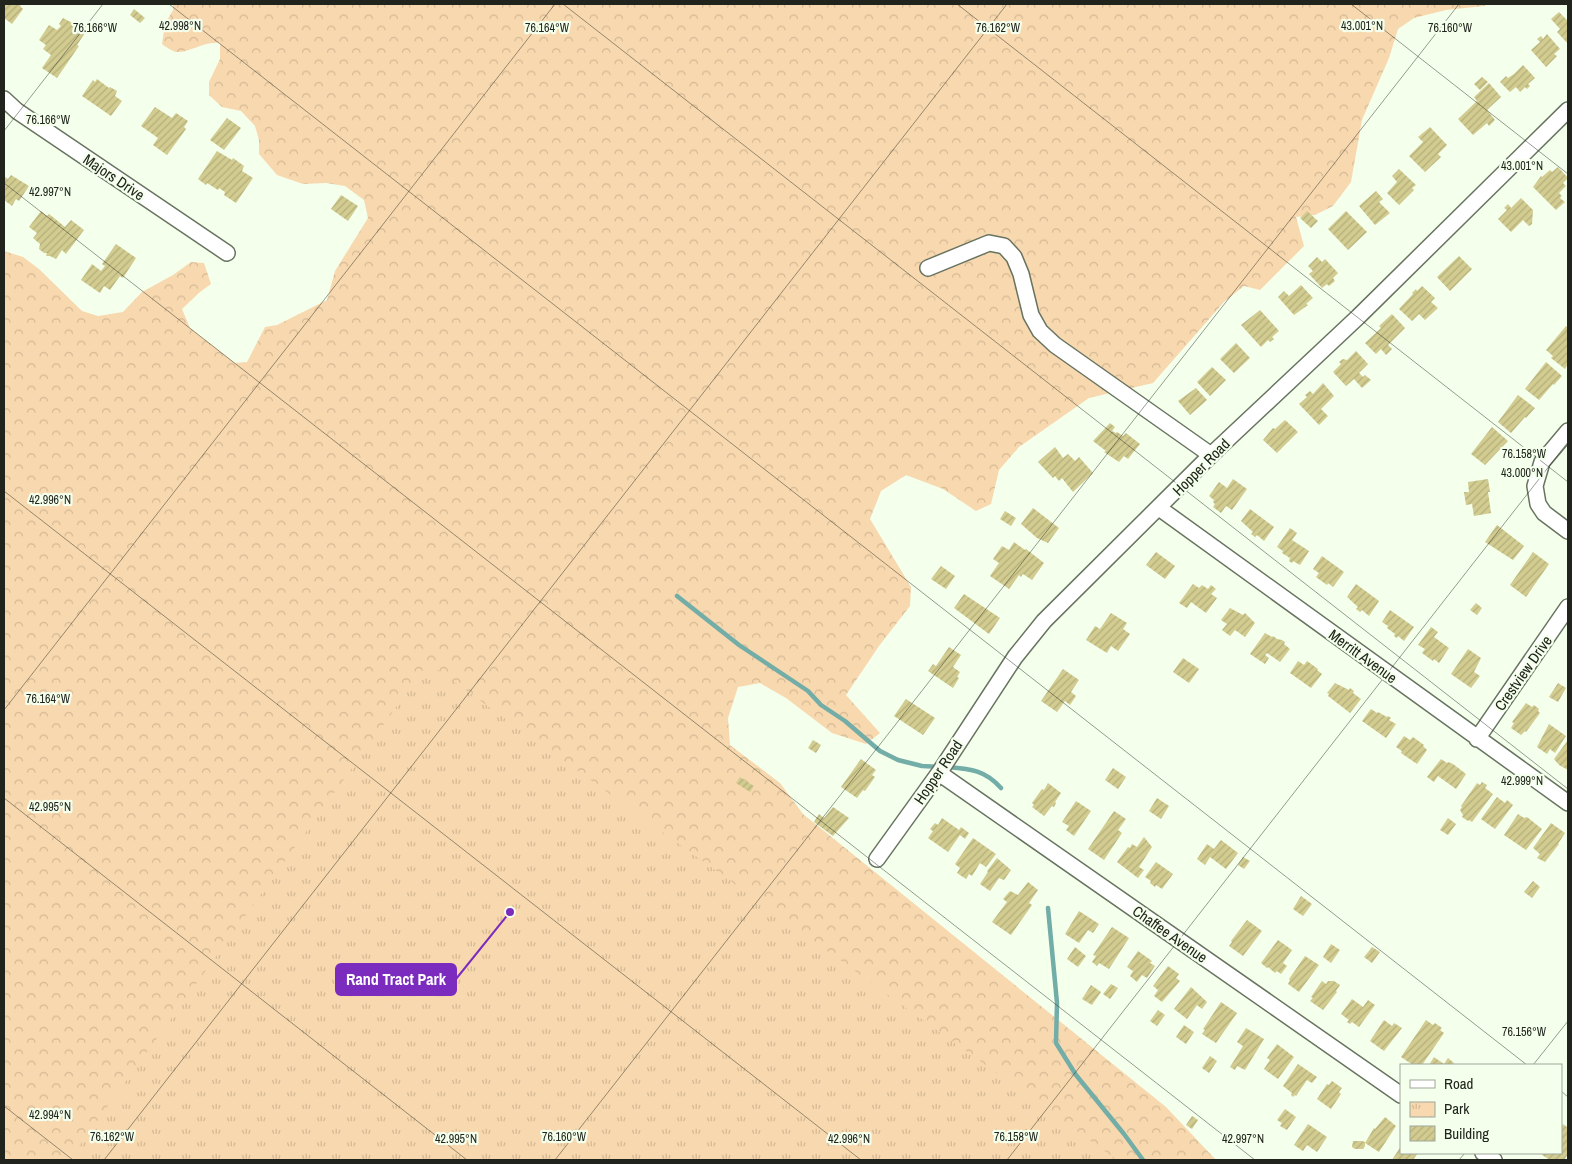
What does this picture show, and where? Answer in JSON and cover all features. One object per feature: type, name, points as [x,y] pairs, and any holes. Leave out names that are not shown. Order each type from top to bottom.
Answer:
[{"type":"street","name":"Majors Drive","points":[[4,99],[16,112],[227,253]]},
{"type":"street","name":"Hopper Road","points":[[877,859],[939,773],[1015,657],[1044,621],[1212,455],[1358,317],[1568,110]]},
{"type":"street","points":[[928,268],[989,243],[1004,246],[1014,257],[1021,274],[1032,315],[1040,331],[1055,345],[1212,455]]},
{"type":"street","points":[[1568,431],[1542,462],[1535,486],[1538,504],[1544,513],[1568,531]]},
{"type":"street","name":"Merritt Avenue","points":[[1159,508],[1568,803]]},
{"type":"street","name":"Crestview Drive","points":[[1477,739],[1568,607]]},
{"type":"street","name":"Chaffee Avenue","points":[[939,773],[1400,1094]]},
{"type":"green space","points":[[173,4],[1488,4],[1446,10],[1414,18],[1398,29],[1389,58],[1362,120],[1351,182],[1333,206],[1315,215],[1296,217],[1304,246],[1260,290],[1244,286],[1224,302],[1153,383],[1089,398],[1019,447],[999,470],[991,504],[976,511],[943,489],[906,475],[881,491],[870,519],[911,587],[910,606],[879,646],[846,695],[880,733],[866,744],[832,733],[786,698],[760,683],[738,687],[728,718],[730,745],[780,783],[803,814],[1166,1107],[1216,1160],[4,1160],[4,251],[23,257],[39,269],[82,311],[98,316],[123,312],[142,292],[173,275],[191,262],[204,263],[211,284],[182,309],[190,328],[235,363],[247,362],[265,327],[277,325],[327,300],[335,271],[368,218],[364,200],[345,186],[326,183],[303,184],[277,175],[259,154],[259,140],[255,126],[241,111],[222,107],[209,95],[209,82],[220,59],[220,43],[208,44],[181,52],[171,50],[162,44],[165,24],[173,10]]},
{"type":"green space","points":[[428,663],[1117,1160],[69,1160]]},
{"type":"building","points":[[4,4],[22,4],[20,6],[23,9],[12,24],[4,18]]},
{"type":"building","points":[[134,9],[145,18],[140,23],[130,15]]},
{"type":"building","points":[[1559,12],[1568,21],[1568,44],[1557,32],[1560,29],[1551,19]]},
{"type":"building","points":[[63,18],[80,27],[79,29],[85,33],[77,45],[79,46],[57,78],[42,68],[51,55],[43,49],[46,45],[39,40],[49,25],[57,30],[61,26],[59,24]]},
{"type":"building","points":[[1547,34],[1560,49],[1554,54],[1557,56],[1546,67],[1531,50],[1540,42],[1537,39],[1541,36],[1543,39]]},
{"type":"building","points":[[1523,65],[1535,78],[1528,84],[1530,86],[1527,89],[1525,87],[1520,92],[1516,87],[1510,92],[1500,82],[1506,76],[1508,78],[1514,74]]},
{"type":"building","points":[[1482,77],[1488,82],[1480,90],[1474,84]]},
{"type":"building","points":[[97,79],[109,88],[117,91],[115,96],[122,101],[111,116],[82,96],[93,80],[95,82]]},
{"type":"building","points":[[1489,83],[1501,97],[1487,110],[1495,120],[1489,126],[1487,123],[1473,135],[1458,119],[1477,101],[1474,97]]},
{"type":"building","points":[[155,107],[172,118],[176,113],[188,121],[184,127],[186,129],[167,155],[153,145],[158,138],[141,126]]},
{"type":"building","points":[[227,118],[241,128],[224,150],[210,140]]},
{"type":"building","points":[[1430,127],[1447,145],[1438,154],[1441,157],[1425,172],[1409,156],[1423,142],[1418,137]]},
{"type":"building","points":[[217,151],[232,160],[233,158],[244,166],[242,171],[253,178],[236,203],[224,195],[225,192],[219,188],[218,190],[207,183],[206,185],[198,179]]},
{"type":"building","points":[[1558,167],[1568,178],[1563,183],[1566,186],[1559,193],[1562,196],[1560,198],[1565,202],[1556,210],[1533,187],[1541,176],[1550,170],[1552,172]]},
{"type":"building","points":[[1399,169],[1416,185],[1412,188],[1414,190],[1399,205],[1387,193],[1397,182],[1392,176]]},
{"type":"building","points":[[11,175],[29,186],[19,201],[16,199],[12,206],[4,200],[4,176],[8,179]]},
{"type":"building","points":[[1376,191],[1383,199],[1379,202],[1390,213],[1375,225],[1359,206]]},
{"type":"building","points":[[341,195],[358,206],[348,221],[331,209]]},
{"type":"building","points":[[1521,198],[1533,210],[1532,224],[1529,226],[1523,220],[1511,232],[1498,219],[1507,210],[1504,208],[1508,204],[1511,208]]},
{"type":"building","points":[[41,211],[47,216],[49,214],[65,227],[71,220],[84,230],[66,254],[62,250],[56,259],[46,256],[47,253],[39,249],[40,244],[33,238],[37,233],[29,227]]},
{"type":"building","points":[[1307,211],[1318,221],[1311,228],[1300,218]]},
{"type":"building","points":[[1346,211],[1367,232],[1348,250],[1328,229]]},
{"type":"building","points":[[116,244],[136,258],[123,278],[120,276],[110,290],[104,286],[100,293],[81,280],[92,264],[101,271],[105,266],[102,264]]},
{"type":"building","points":[[1459,256],[1472,269],[1450,291],[1437,277]]},
{"type":"building","points":[[1317,257],[1322,262],[1325,259],[1338,273],[1333,278],[1335,281],[1329,286],[1327,284],[1322,288],[1309,274],[1313,271],[1308,266]]},
{"type":"building","points":[[1301,285],[1313,298],[1306,304],[1308,305],[1294,315],[1278,297],[1284,291],[1289,296]]},
{"type":"building","points":[[1422,286],[1435,298],[1431,302],[1438,308],[1425,320],[1419,314],[1412,321],[1399,309],[1416,289],[1417,291]]},
{"type":"building","points":[[1260,310],[1279,331],[1272,337],[1274,339],[1270,342],[1268,340],[1261,347],[1241,325]]},
{"type":"building","points":[[1392,314],[1405,328],[1388,345],[1392,349],[1386,355],[1381,349],[1376,354],[1365,343]]},
{"type":"building","points":[[1566,326],[1568,328],[1568,364],[1565,369],[1551,358],[1553,356],[1546,350]]},
{"type":"building","points":[[1236,343],[1250,358],[1234,373],[1220,359]]},
{"type":"building","points":[[1356,351],[1368,364],[1359,373],[1371,380],[1362,388],[1354,379],[1346,386],[1333,372],[1341,364],[1339,362],[1343,359],[1347,360]]},
{"type":"building","points":[[1546,362],[1562,376],[1539,400],[1525,389]]},
{"type":"building","points":[[1212,367],[1226,380],[1210,396],[1197,382]]},
{"type":"building","points":[[1323,383],[1334,396],[1321,409],[1328,416],[1319,425],[1299,404],[1307,397],[1305,395],[1310,391],[1313,394]]},
{"type":"building","points":[[1196,388],[1207,400],[1190,415],[1178,401]]},
{"type":"building","points":[[1518,395],[1535,408],[1511,433],[1498,422]]},
{"type":"building","points":[[1285,420],[1298,432],[1277,453],[1263,440],[1273,428],[1275,429]]},
{"type":"building","points":[[1110,423],[1115,427],[1112,431],[1123,436],[1126,433],[1140,444],[1128,459],[1124,456],[1119,462],[1104,452],[1106,451],[1093,441]]},
{"type":"building","points":[[1492,427],[1508,441],[1485,465],[1471,454]]},
{"type":"building","points":[[1055,447],[1063,458],[1068,454],[1075,461],[1079,457],[1093,473],[1073,492],[1062,478],[1059,481],[1055,476],[1053,478],[1038,462]]},
{"type":"building","points":[[1233,479],[1247,489],[1232,510],[1226,506],[1221,513],[1213,507],[1215,504],[1214,500],[1209,496],[1219,482],[1227,488]]},
{"type":"building","points":[[1488,479],[1491,513],[1474,516],[1472,504],[1466,505],[1464,492],[1469,492],[1468,482]]},
{"type":"building","points":[[1033,508],[1059,528],[1048,543],[1037,538],[1021,524]]},
{"type":"building","points":[[1250,509],[1274,527],[1264,541],[1257,535],[1255,537],[1251,534],[1253,532],[1241,521]]},
{"type":"building","points":[[1005,511],[1016,518],[1011,526],[1000,519]]},
{"type":"building","points":[[1497,525],[1524,546],[1513,560],[1485,542]]},
{"type":"building","points":[[1290,528],[1297,533],[1292,540],[1309,551],[1300,565],[1289,561],[1290,558],[1277,547]]},
{"type":"building","points":[[1014,542],[1044,563],[1032,580],[1023,574],[1021,577],[1019,575],[1009,589],[990,576],[999,563],[993,559],[1002,546],[1009,550]]},
{"type":"building","points":[[1156,552],[1175,566],[1165,579],[1146,565]]},
{"type":"building","points":[[1533,552],[1549,564],[1526,597],[1510,585]]},
{"type":"building","points":[[1322,556],[1344,572],[1333,587],[1316,577],[1319,573],[1313,569]]},
{"type":"building","points":[[941,566],[955,576],[946,589],[931,579]]},
{"type":"building","points":[[1193,584],[1199,588],[1202,585],[1208,589],[1211,585],[1216,589],[1211,594],[1217,598],[1206,613],[1191,602],[1187,608],[1179,603]]},
{"type":"building","points":[[1356,584],[1379,601],[1369,616],[1362,610],[1360,612],[1356,609],[1358,607],[1347,597]]},
{"type":"building","points":[[964,594],[1000,618],[989,634],[954,608]]},
{"type":"building","points":[[1476,603],[1482,608],[1477,615],[1470,610]]},
{"type":"building","points":[[1230,608],[1243,615],[1245,613],[1255,623],[1245,637],[1235,630],[1230,636],[1222,630],[1227,624],[1221,620]]},
{"type":"building","points":[[1390,610],[1414,627],[1404,641],[1398,636],[1397,638],[1394,636],[1395,634],[1382,622]]},
{"type":"building","points":[[1111,613],[1127,623],[1123,629],[1130,634],[1118,651],[1111,646],[1107,653],[1086,640],[1095,626],[1100,629]]},
{"type":"building","points":[[1431,627],[1438,632],[1434,637],[1449,648],[1439,663],[1422,653],[1425,649],[1418,645]]},
{"type":"building","points":[[1265,633],[1282,640],[1290,649],[1280,662],[1267,653],[1265,655],[1269,658],[1265,664],[1250,654]]},
{"type":"building","points":[[949,647],[961,655],[953,667],[960,672],[953,688],[928,671],[933,664],[936,666]]},
{"type":"building","points":[[1468,649],[1481,658],[1474,672],[1480,676],[1471,688],[1451,674]]},
{"type":"building","points":[[1183,658],[1199,669],[1189,683],[1173,672]]},
{"type":"building","points":[[1298,661],[1304,665],[1307,661],[1322,674],[1311,688],[1290,673]]},
{"type":"building","points":[[1063,669],[1079,680],[1071,692],[1076,696],[1070,705],[1065,701],[1057,712],[1041,701]]},
{"type":"building","points":[[1335,683],[1349,690],[1350,688],[1361,699],[1350,713],[1328,696],[1329,694],[1327,693]]},
{"type":"building","points":[[1558,683],[1566,688],[1558,702],[1549,697]]},
{"type":"building","points":[[906,699],[935,718],[923,735],[894,716]]},
{"type":"building","points":[[1526,703],[1532,707],[1534,705],[1539,709],[1540,713],[1526,732],[1521,735],[1511,728],[1514,723],[1512,722]]},
{"type":"building","points":[[1371,709],[1388,716],[1391,718],[1389,720],[1396,724],[1386,738],[1362,721]]},
{"type":"building","points":[[1549,724],[1566,736],[1555,753],[1550,749],[1547,754],[1537,747]]},
{"type":"building","points":[[1404,736],[1410,740],[1413,737],[1424,745],[1427,750],[1417,764],[1401,753],[1402,751],[1396,747]]},
{"type":"building","points":[[813,740],[821,745],[816,753],[808,748]]},
{"type":"building","points":[[1568,740],[1568,770],[1559,765],[1554,759]]},
{"type":"building","points":[[861,759],[876,770],[872,775],[875,777],[865,791],[863,790],[857,798],[841,787]]},
{"type":"building","points":[[1441,759],[1453,764],[1466,774],[1456,789],[1438,776],[1434,782],[1427,777]]},
{"type":"building","points":[[1113,768],[1126,777],[1118,789],[1105,780]]},
{"type":"building","points":[[740,777],[754,786],[750,792],[736,783]]},
{"type":"building","points":[[1482,782],[1487,785],[1485,788],[1493,794],[1472,822],[1468,821],[1462,817],[1461,806],[1477,783],[1480,785]]},
{"type":"building","points":[[1048,783],[1061,793],[1054,807],[1052,806],[1044,816],[1032,807],[1034,805],[1032,803]]},
{"type":"building","points":[[1497,797],[1505,803],[1507,800],[1513,805],[1495,829],[1481,819]]},
{"type":"building","points":[[1157,798],[1169,806],[1161,819],[1149,811]]},
{"type":"building","points":[[1076,801],[1091,811],[1074,836],[1066,830],[1069,826],[1062,822]]},
{"type":"building","points":[[833,807],[849,818],[833,836],[814,822],[819,814],[824,818]]},
{"type":"building","points":[[1114,811],[1126,819],[1118,830],[1122,833],[1104,860],[1088,849]]},
{"type":"building","points":[[1518,814],[1524,818],[1527,817],[1542,829],[1526,850],[1504,835]]},
{"type":"building","points":[[942,818],[959,830],[961,827],[969,833],[965,839],[960,835],[948,852],[928,838],[933,831],[930,829],[935,823],[938,825]]},
{"type":"building","points":[[1448,818],[1456,824],[1448,835],[1440,830]]},
{"type":"building","points":[[1551,823],[1565,833],[1545,862],[1537,858],[1540,854],[1533,848]]},
{"type":"building","points":[[1144,837],[1152,847],[1139,867],[1144,870],[1138,878],[1117,862],[1128,847],[1130,848],[1132,844],[1137,847]]},
{"type":"building","points":[[973,838],[996,854],[986,867],[980,863],[972,876],[969,874],[966,879],[957,873],[960,868],[955,864]]},
{"type":"building","points":[[1221,840],[1238,853],[1226,869],[1210,857],[1205,865],[1197,859],[1207,844],[1214,849]]},
{"type":"building","points":[[1243,857],[1250,861],[1244,869],[1238,865]]},
{"type":"building","points":[[997,858],[1011,870],[1004,880],[999,878],[990,891],[980,884]]},
{"type":"building","points":[[1156,862],[1173,874],[1162,889],[1156,885],[1155,887],[1145,877]]},
{"type":"building","points":[[1533,881],[1540,887],[1532,898],[1524,892]]},
{"type":"building","points":[[1028,882],[1038,890],[1029,903],[1032,905],[1011,935],[992,922],[1007,902],[1003,899],[1010,891],[1018,895]]},
{"type":"building","points":[[1301,896],[1312,904],[1303,916],[1293,909]]},
{"type":"building","points":[[1079,911],[1099,924],[1093,933],[1088,930],[1079,943],[1065,934]]},
{"type":"building","points":[[1247,920],[1262,931],[1243,956],[1229,946]]},
{"type":"building","points":[[1112,927],[1129,938],[1109,969],[1099,963],[1097,966],[1092,962],[1096,956],[1093,955]]},
{"type":"building","points":[[1278,940],[1292,950],[1283,963],[1287,966],[1281,974],[1277,971],[1275,973],[1261,963]]},
{"type":"building","points":[[1331,944],[1340,950],[1331,963],[1323,957]]},
{"type":"building","points":[[1075,947],[1086,956],[1078,967],[1067,959]]},
{"type":"building","points":[[1372,947],[1380,952],[1372,963],[1364,957]]},
{"type":"building","points":[[1138,951],[1152,961],[1150,963],[1155,966],[1147,978],[1142,975],[1137,982],[1130,976],[1133,971],[1127,967]]},
{"type":"building","points":[[1305,956],[1319,965],[1299,992],[1288,984],[1289,979]]},
{"type":"building","points":[[1168,966],[1179,974],[1176,978],[1180,981],[1162,1002],[1154,996],[1158,990],[1153,986]]},
{"type":"building","points":[[1322,981],[1326,984],[1328,981],[1334,981],[1340,985],[1323,1010],[1310,1001]]},
{"type":"building","points":[[1111,984],[1118,988],[1110,999],[1103,994]]},
{"type":"building","points":[[1091,985],[1101,992],[1092,1005],[1082,999]]},
{"type":"building","points":[[1191,987],[1207,1002],[1202,1009],[1197,1005],[1187,1019],[1174,1009]]},
{"type":"building","points":[[1352,999],[1363,1007],[1368,1000],[1375,1005],[1359,1027],[1352,1022],[1350,1024],[1347,1022],[1349,1020],[1341,1014]]},
{"type":"building","points":[[1221,1002],[1237,1013],[1216,1043],[1202,1034],[1205,1030],[1203,1029]]},
{"type":"building","points":[[1158,1010],[1165,1015],[1157,1026],[1150,1021]]},
{"type":"building","points":[[1384,1020],[1392,1026],[1394,1023],[1402,1028],[1384,1051],[1370,1041]]},
{"type":"building","points":[[1426,1020],[1442,1028],[1440,1030],[1444,1033],[1423,1064],[1412,1064],[1401,1057]]},
{"type":"building","points":[[1184,1025],[1194,1032],[1186,1044],[1176,1037]]},
{"type":"building","points":[[1246,1028],[1264,1039],[1245,1070],[1237,1066],[1235,1070],[1230,1067],[1243,1046],[1237,1042]]},
{"type":"building","points":[[1277,1044],[1294,1057],[1278,1079],[1264,1069],[1270,1060],[1267,1058]]},
{"type":"building","points":[[1210,1056],[1217,1061],[1209,1073],[1202,1068]]},
{"type":"building","points":[[1434,1057],[1444,1064],[1430,1064]]},
{"type":"building","points":[[1448,1058],[1454,1064],[1444,1064]]},
{"type":"building","points":[[1298,1064],[1317,1077],[1312,1083],[1307,1080],[1296,1096],[1293,1097],[1292,1093],[1283,1086]]},
{"type":"building","points":[[1332,1081],[1342,1088],[1339,1092],[1341,1094],[1331,1109],[1317,1099],[1327,1084],[1329,1085]]},
{"type":"building","points":[[1285,1109],[1296,1117],[1287,1130],[1280,1126],[1282,1123],[1277,1120]]},
{"type":"building","points":[[1192,1116],[1198,1120],[1192,1129],[1186,1125]]},
{"type":"building","points":[[1385,1117],[1396,1126],[1379,1152],[1365,1143],[1374,1128]]},
{"type":"building","points":[[1308,1124],[1327,1137],[1317,1152],[1307,1145],[1303,1151],[1294,1145]]},
{"type":"building","points":[[1563,1124],[1567,1127],[1568,1125],[1568,1154],[1564,1160],[1550,1160],[1542,1154],[1562,1154]]},
{"type":"building","points":[[1353,1141],[1365,1142],[1365,1146],[1363,1149],[1355,1149],[1352,1147]]},
{"type":"building","points":[[1400,1148],[1400,1154],[1417,1154],[1413,1160],[1392,1160]]},
{"type":"waterway","points":[[677,596],[739,645],[808,691],[821,705],[845,721],[880,751],[898,760],[922,766],[940,767]]},
{"type":"waterway","points":[[947,767],[983,774],[1001,788]]},
{"type":"waterway","points":[[1048,908],[1057,1003],[1056,1043],[1076,1075],[1143,1160]]},
{"type":"place","name":"Rand Tract Park","points":[[510,912]]}]
